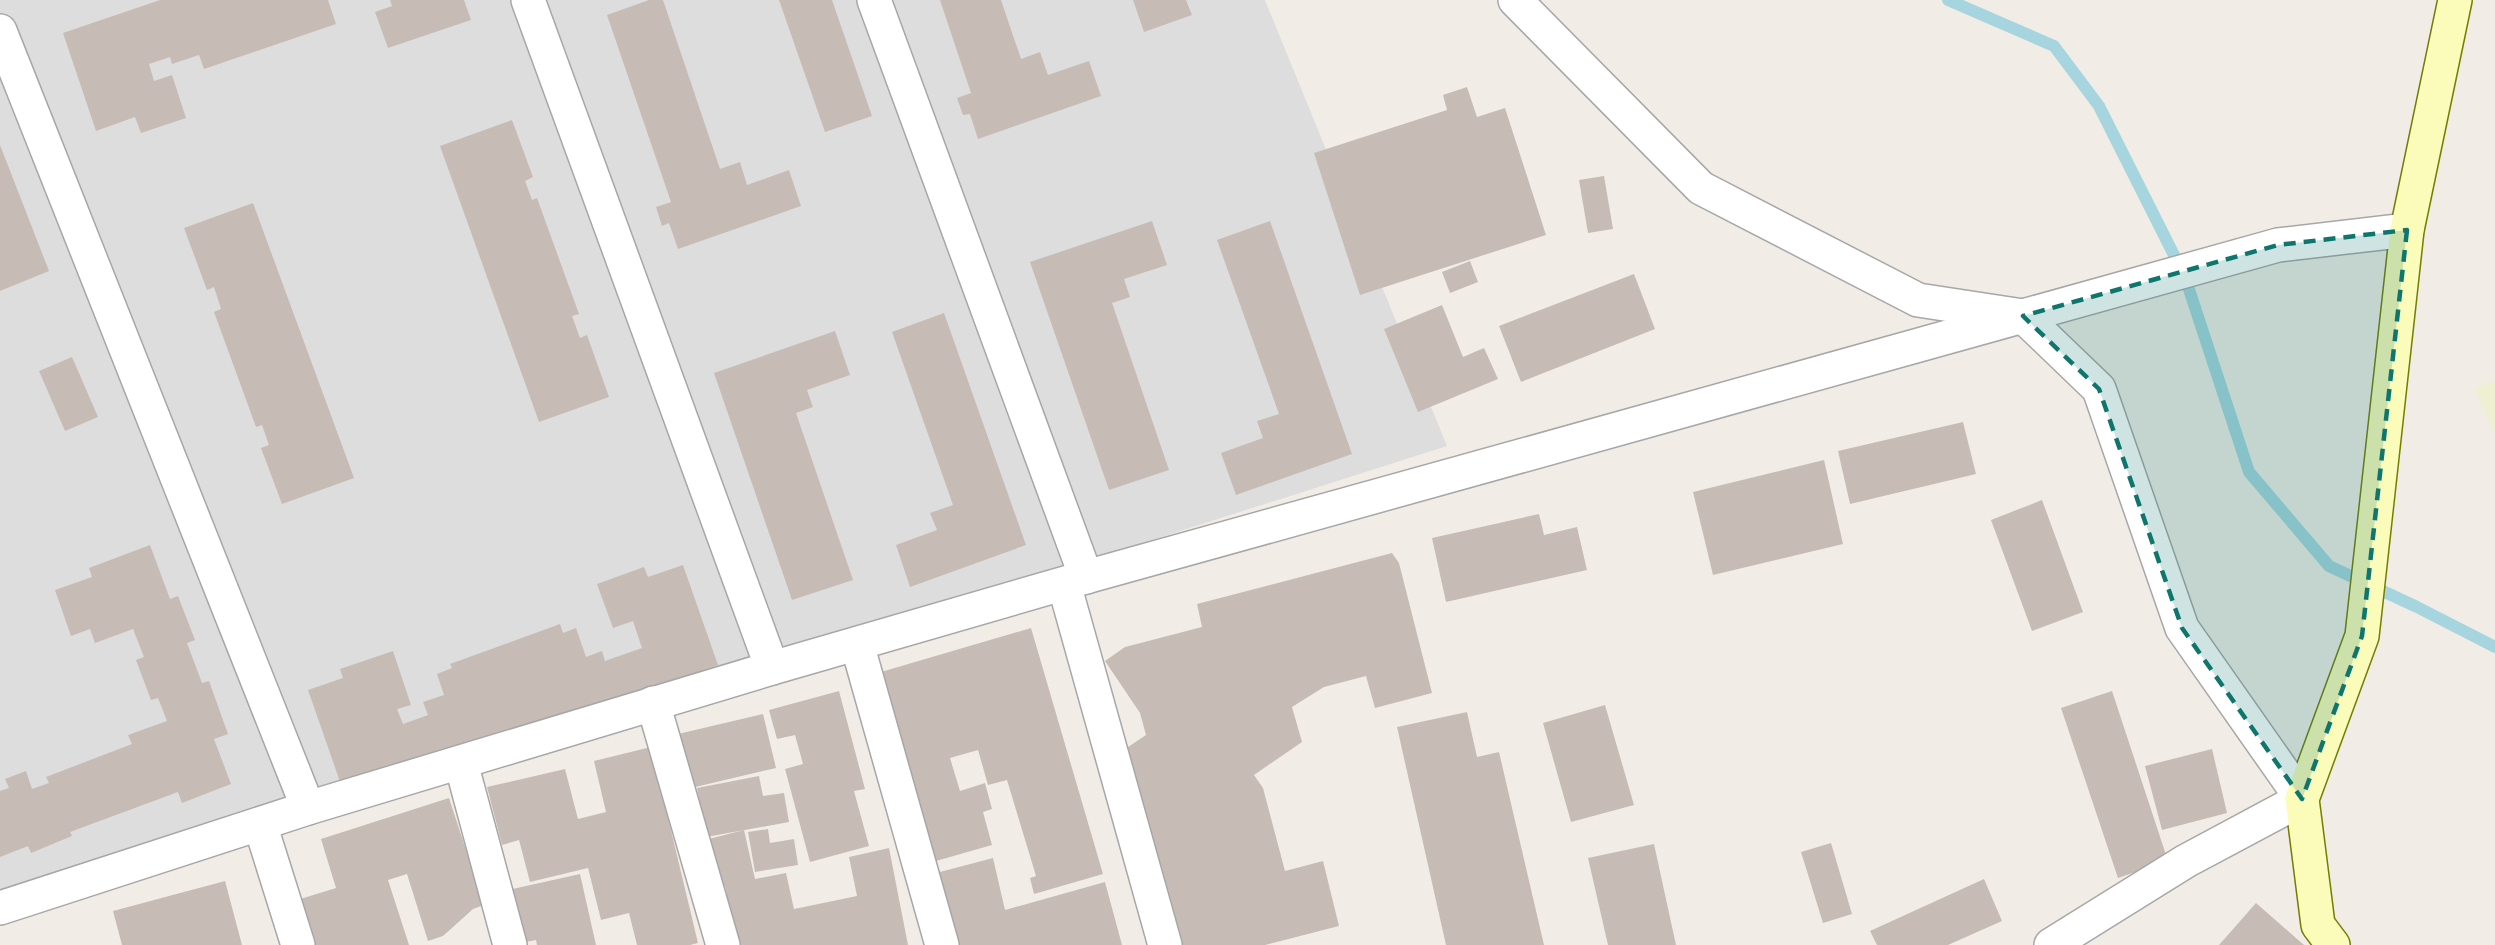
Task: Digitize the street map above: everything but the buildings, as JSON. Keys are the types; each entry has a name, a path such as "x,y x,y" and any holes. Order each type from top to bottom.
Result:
{"street":[{"path":"528,0 772,668"},
{"path":"874,0 1075,581 1165,945"},
{"path":"1515,0 1701,188 1918,300 2023,316 2100,389 2182,628 2302,799"},
{"path":"2333,945 2318,925 2302,799 2362,636 2407,230 2455,0"},
{"path":"0,31 308,808"},
{"path":"0,908 308,808 653,703 1075,581 2278,245 2407,230"},
{"path":"857,644 942,945"},
{"path":"653,703 723,945"},
{"path":"461,763 510,945"},
{"path":"2051,945 2186,861 2302,799"},
{"path":"260,824 298,945"}],"highlighted area":[{"path":"2407,230 2362,636 2302,799 2182,628 2099,389 2023,316 2278,245"}],"shaded area":[{"path":"0,0 1265,0 1447,446 0,907"}],"green space":[{"path":"2495,381 2495,435 2474,388"}],"waterway":[{"path":"1948,0 2054,46 2099,106 2185,277 2249,472 2329,566 2495,647"}]}
